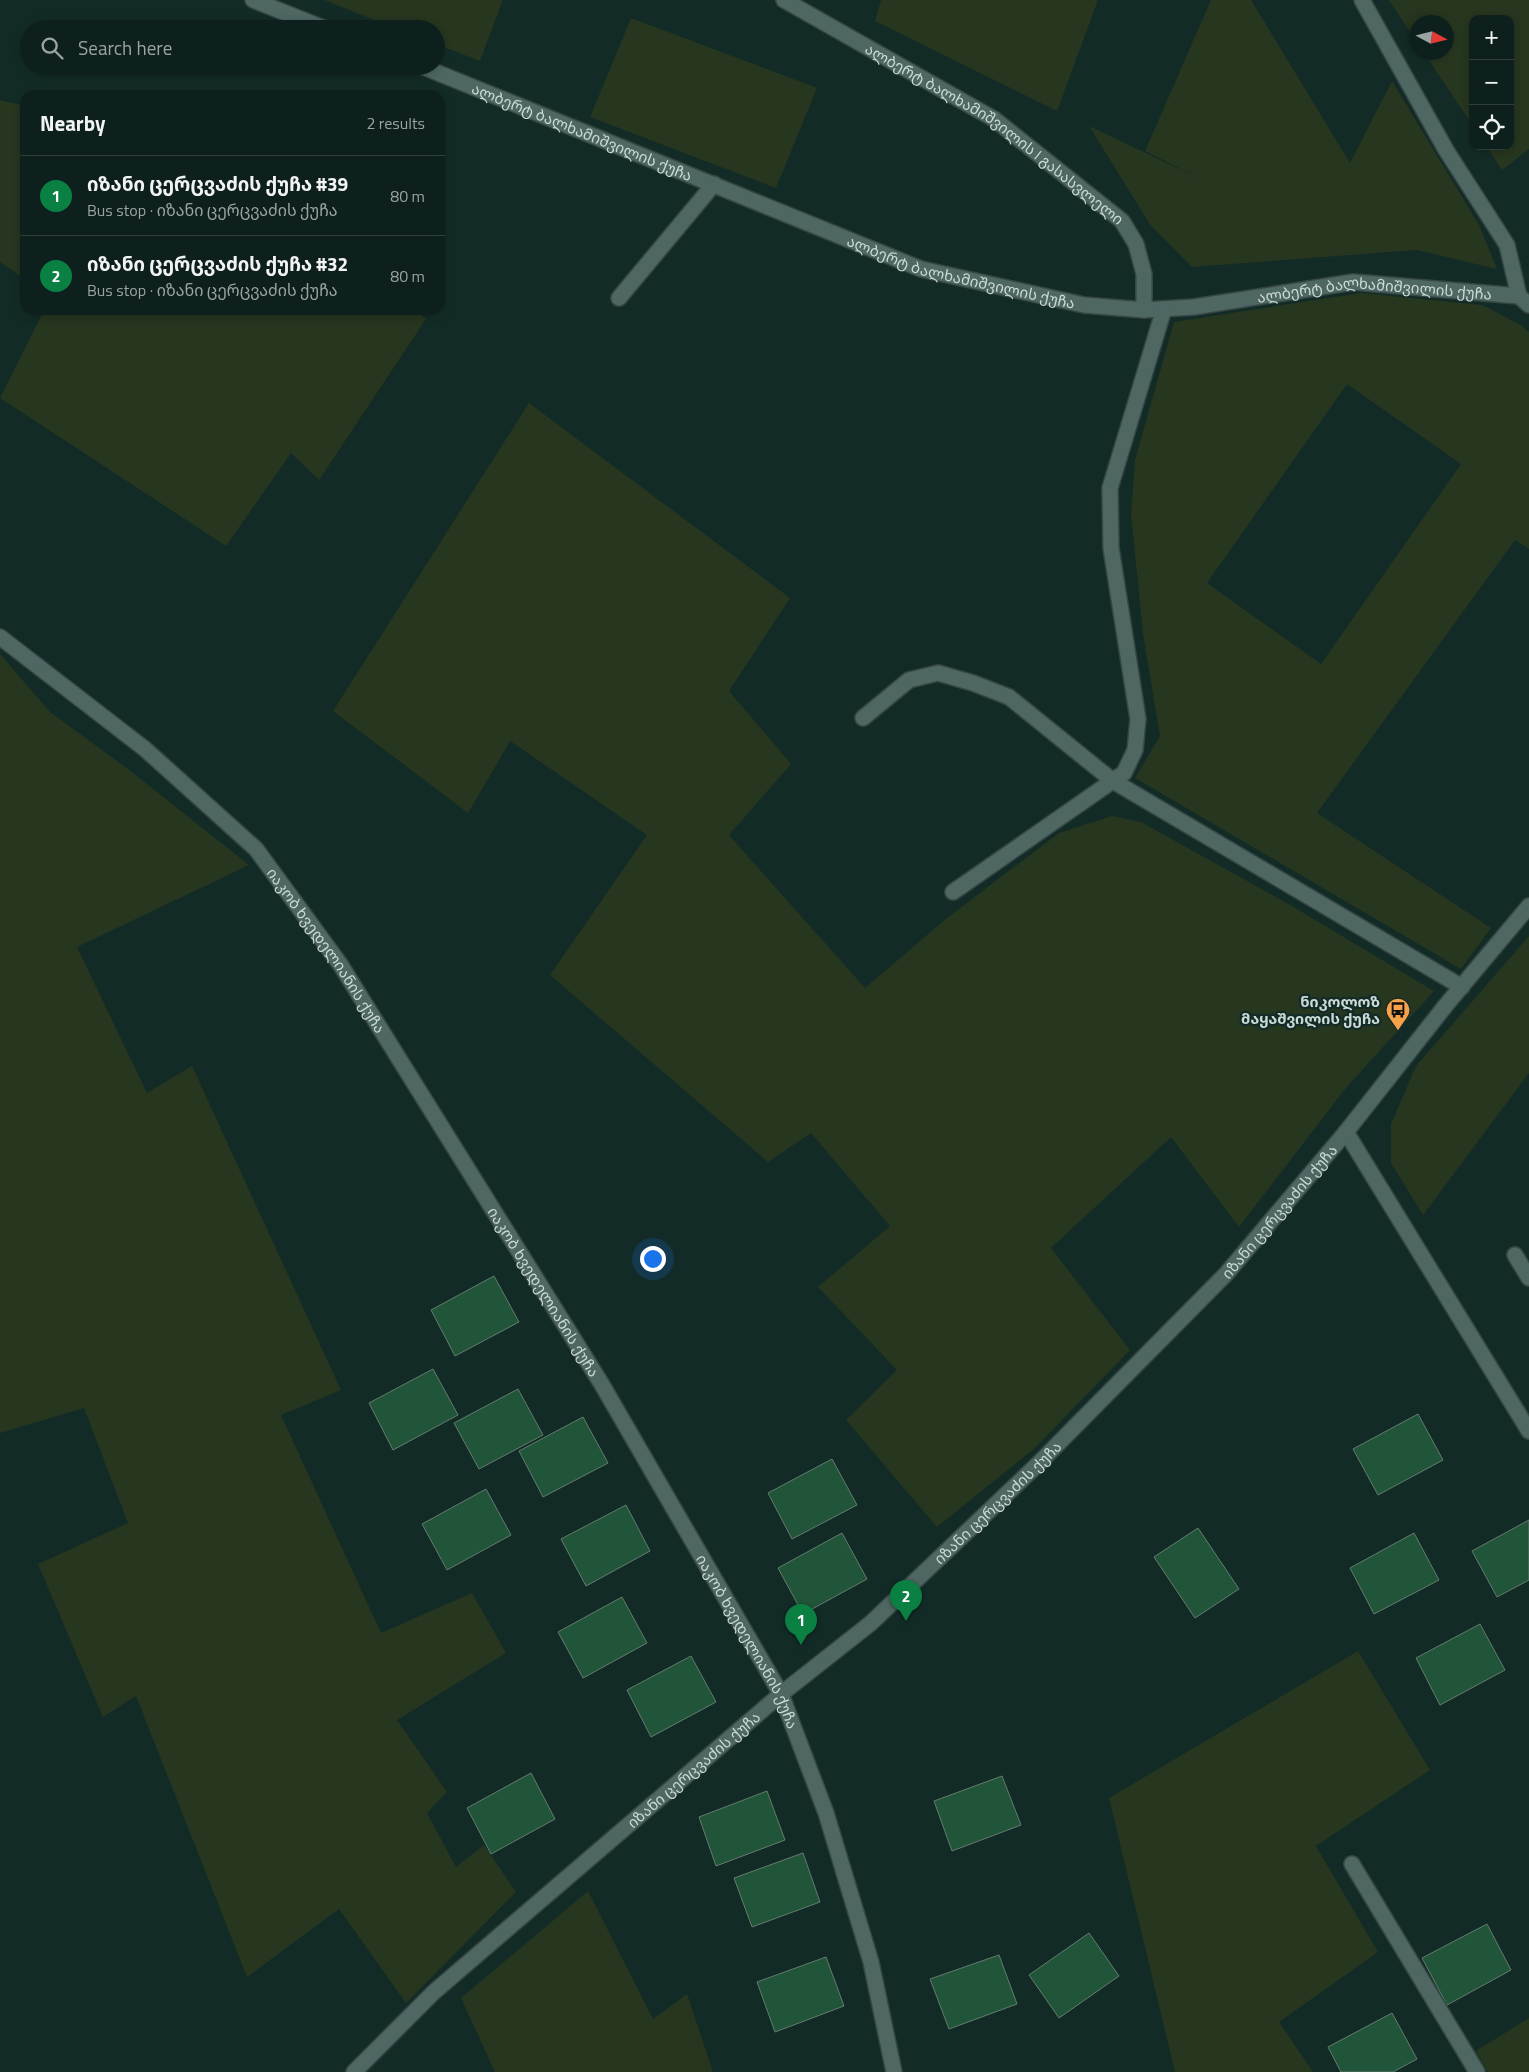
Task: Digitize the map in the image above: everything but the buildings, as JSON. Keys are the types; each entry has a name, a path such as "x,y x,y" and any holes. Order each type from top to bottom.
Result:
{"street":[{"path":"253,0 303,20"},
{"name":"ალბერტ ბალხამიშვილის I გასასვლელი","path":"784,0 994,119 1122,221 1136,244 1144,274 1144,310"},
{"path":"1362,0 1446,150 1507,245 1526,296"},
{"name":"ალბერტ ბალხამიშვილის ქუჩა","path":"443,75 921,268 1084,305 1144,310 1164,309 1353,282 1526,296"},
{"path":"619,298 714,184"},
{"path":"953,892 1124,773 1135,750 1138,719 1111,548 1110,488 1164,309"},
{"name":"იაკობ ხვედელიანის ქუჩა","path":"0,637 145,749 256,849 340,964 377,1023 601,1383 781,1694 826,1813 871,1962 894,2072"},
{"path":"863,718 909,680 938,673 974,683 1010,697 1113,781 1462,987"},
{"name":"იზანი ცერცვაძის ქუჩა","path":"354,2072 434,1992 781,1694 871,1623 1037,1466 1226,1274 1346,1132 1529,906"},
{"path":"1346,1132 1529,1431"},
{"path":"1515,1255 1529,1278"},
{"path":"1352,1864 1477,2072"}],"green space":[{"path":"324,0 503,0 480,61 445,47 445,20 374,20"},
{"path":"881,0 1098,0 1057,111 875,21"},
{"path":"1211,0 1251,0 1350,163 1392,81 1479,225 1497,269 1417,250 1192,267 1151,226 1089,126 1205,181 1145,151"},
{"path":"1389,0 1529,0 1529,149 1502,170 1489,150 1514,150 1514,15 1469,15 1469,120 1429,60 1454,60 1454,15 1409,15 1409,30"},
{"path":"631,18 817,88 776,188 590,117"},
{"path":"0,100 20,105 20,276 0,262"},
{"path":"1361,293 1482,305 1521,325 1529,332 1529,549 1515,540 1317,813 1491,928 1461,969 1135,778 1160,736 1143,634 1131,514 1135,460 1174,322","holes":["1347,384 1461,464 1321,664 1207,583"]},
{"path":"42,315 421,315 426,319 319,480 291,453 226,546 0,398"},
{"path":"529,403 790,598 729,691 791,764 729,835 865,988 947,918 1059,833 1112,816 1141,822 1292,906 1434,991 1345,1089 1239,1227 1171,1137 1051,1248 1130,1350 1035,1448 937,1527 846,1420 897,1370 818,1287 890,1226 811,1133 768,1162 550,975 647,835 510,741 468,813 333,711"},
{"path":"0,654 50,712 128,769 249,865 77,947 147,1093 192,1066 341,1390 281,1415 381,1633 472,1593 506,1653 397,1720 447,1792 427,1813 456,1867 484,1845 516,1892 406,2003 339,1909 247,1977 136,1696 103,1717 38,1564 128,1523 84,1408 0,1433"},
{"path":"1529,936 1529,1073 1423,1215 1391,1163 1391,1124 1416,1066"},
{"path":"1358,1651 1430,1770 1316,1846 1378,1952 1279,2022 1313,2072 1175,2072 1109,1798"},
{"path":"588,1891 653,2019 687,1994 713,2072 495,2072 461,1998"},
{"path":"1529,2018 1529,2072 1488,2072 1476,2051"}],"place":[{"name":"ნიკოლოზ მაყაშვილის ქუჩა","path":"1398,1031"},
{"name":"იზანი ცერცვაძის ქუჩა #32","path":"906,1621"},
{"name":"იზანი ცერცვაძის ქუჩა #39","path":"801,1645"}]}
